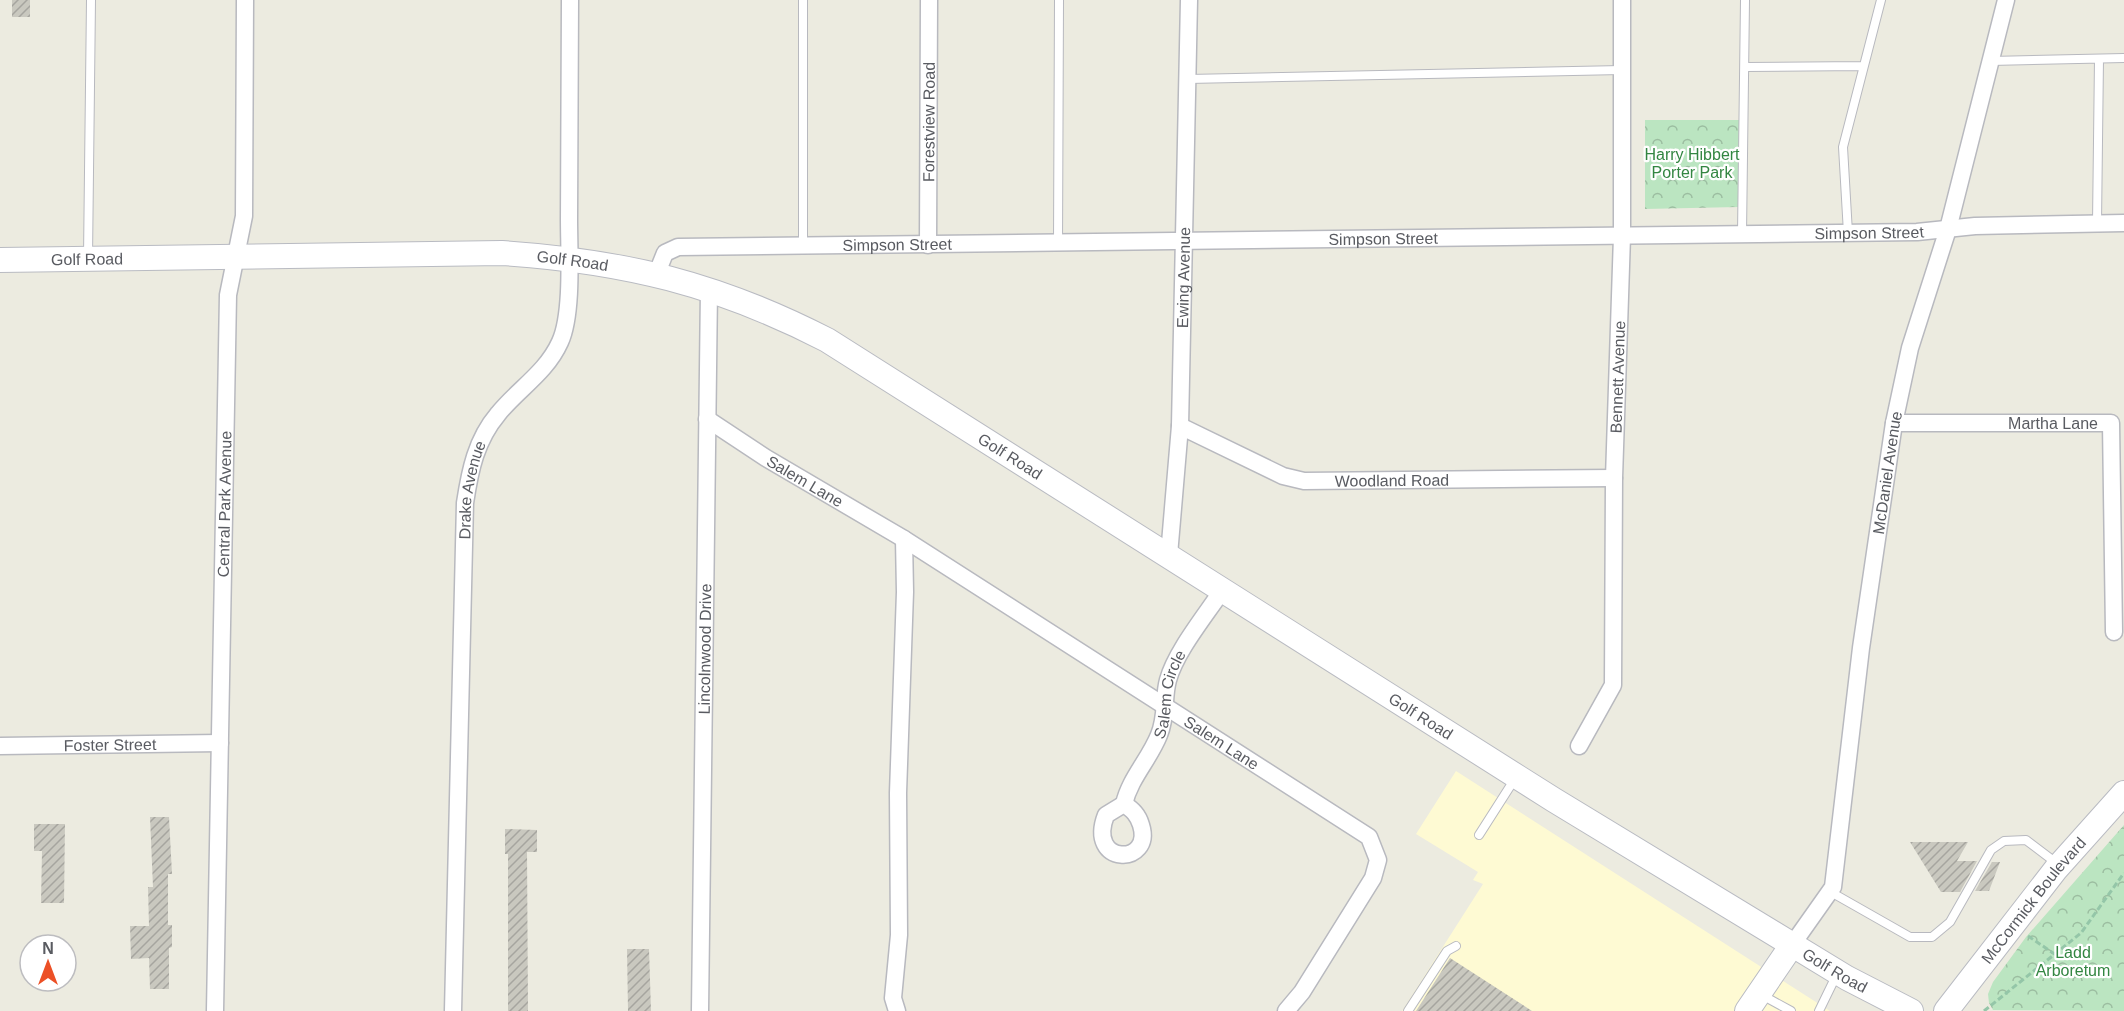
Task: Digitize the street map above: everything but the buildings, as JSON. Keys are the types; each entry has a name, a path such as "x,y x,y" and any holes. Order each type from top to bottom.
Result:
{"main road":[{"name":"Golf Road","path":"0,260 502,253 569,257 657,273 793,322 827,340 1516,776 1838,972 1875,1001 1911,1011"},
{"name":"McCormick Boulevard","path":"1946,1011 2060,865 2124,793"},
{"path":"1753,1002 1792,945"}],"street":[{"name":"Central Park Avenue","path":"215,1011 228,294 244,216 245,0"},
{"name":"Drake Avenue","path":"453,1011 465,503 474,454 486,431 498,413 541,371 561,341 566,319 569,257 570,0"},
{"name":"Forestview Road","path":"928,245 929,0"},
{"name":"Ewing Avenue","path":"1169,555 1180,426 1186,243 1189,0"},
{"name":"Bennett Avenue","path":"1579,746 1613,685 1614,478 1622,236 1622,0"},
{"name":"McDaniel Avenue","path":"1792,945 1833,887 1861,648 1894,423 1910,348 1948,229 2006,0"},
{"name":"Simpson Street","path":"657,273 665,253 678,247 1186,243 1917,232 2124,223"},
{"name":"Lincolnwood Drive","path":"700,1011 709,290"},
{"name":"Salem Lane","path":"707,419 765,458 904,539 1166,706 1359,830 1374,845 1378,860 1373,878 1302,992 1286,1011"},
{"name":"Martha Lane","path":"1894,423 2111,423 2114,632"},
{"name":"Woodland Road","path":"1180,426 1283,476 1304,481 1614,478"},
{"path":"897,1011 894,998 899,935 898,793 905,592 904,539"},
{"name":"Salem Circle","path":"1124,804 1129,785 1154,746 1164,722 1165,691 1172,668 1223,589"},
{"name":"Foster Street","path":"0,746 220,743"}],"lane":[{"path":"88,258 91,0"},
{"path":"803,0 803,246"},
{"path":"1058,244 1059,0"},
{"path":"1742,234 1745,0"},
{"path":"1848,233 1843,147 1881,0"},
{"path":"1990,61 2124,58"},
{"path":"2097,223 2099,59"},
{"path":"1744,67 1863,66"},
{"path":"1188,79 1622,70"},
{"path":"1479,835 1516,776"},
{"path":"1829,891 1910,937 1932,937 1950,922 1991,850 2004,841 2026,840 2060,865"},
{"path":"1408,1011 1447,951 1456,946"},
{"path":"1819,1011 1838,972"},
{"path":"1753,1002 1790,1011"}],"path":[{"path":"1984,1011 2056,956 2080,933 2124,873"},
{"path":"2012,925 2056,956"}],"shaded area":[{"path":"1456,771 1830,1011 1402,1011 1483,884 1473,880 1478,872 1416,834"}],"green space":[{"name":"Harry Hibbert Porter Park","path":"1645,120 1739,120 1738,207 1645,209"},
{"name":"Ladd Arboretum","path":"2124,825 2124,1011 1993,1010 1988,994 1993,982 2026,937"}]}
